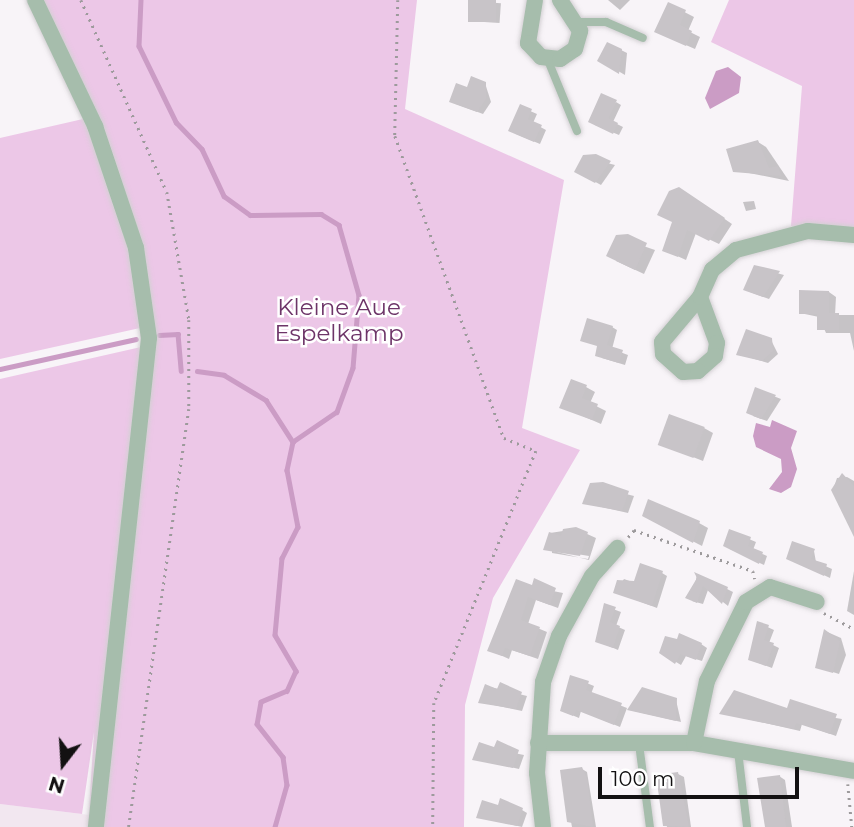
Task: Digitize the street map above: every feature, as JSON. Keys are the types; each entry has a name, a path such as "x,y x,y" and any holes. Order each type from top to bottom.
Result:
{"street":[{"path":"35,0 95,126 136,248 149,338 96,827"},
{"path":"535,0 528,43 547,58 560,59 575,49 576,22 560,0"},
{"path":"700,297 717,343 715,356 698,371 683,372 663,354 662,342 700,297 712,270 736,250 808,231 854,235"},
{"path":"543,827 538,743 544,682 559,636 592,576 617,548"},
{"path":"694,743 699,707 727,631 759,592 781,588 817,602"},
{"path":"538,743 694,743 853,768"}],"lane":[{"path":"576,22 606,22 643,38"},
{"path":"547,58 577,131"},
{"path":"639,744 650,827"},
{"path":"738,748 747,827"}],"path":[{"path":"398,0 395,136 504,438 536,451 433,703 433,827"},
{"path":"617,548 634,530 753,571 759,592"},
{"path":"817,602 828,620 854,629"},
{"path":"852,827 846,795 853,768"}],"shaded area":[{"path":"728,67 741,77 739,93 710,109 705,98 716,71"},
{"path":"772,420 797,431 791,448 797,469 791,487 781,493 769,489 782,472 781,459 756,447 753,436 756,423 770,427"},
{"path":"0,804 90,815 88,827 0,827"}],"green space":[{"name":"Kleine Aue Espelkamp","path":"27,0 417,0 405,109 564,180 522,428 580,450 493,598 465,705 464,827 88,827 94,732 82,814 0,804 0,379 141,347 140,328 0,359 0,138 83,119"},
{"path":"729,0 854,0 854,231 791,226 802,86 711,42"}],"building":[{"path":"468,0 496,0 496,22 468,22"},
{"path":"668,2 686,10 680,25 692,31 686,46 654,32"},
{"path":"607,42 622,49 619,74 597,61"},
{"path":"471,76 486,82 486,99 477,112 449,102 456,83 467,87"},
{"path":"601,93 617,100 608,118 618,123 613,134 588,122"},
{"path":"520,104 532,109 528,119 542,125 534,142 508,131"},
{"path":"758,140 769,168 778,166 781,176 733,172 726,149"},
{"path":"596,154 611,161 595,183 574,172 583,155"},
{"path":"679,187 725,218 709,241 687,230 678,257 662,251 672,222 657,215 669,191"},
{"path":"628,234 647,243 635,270 606,256 616,235"},
{"path":"754,265 780,271 763,297 743,290"},
{"path":"799,290 829,291 829,313 839,313 839,330 817,330 817,314 799,314"},
{"path":"587,318 613,326 607,345 623,350 619,363 595,356 597,346 580,341"},
{"path":"746,329 772,338 773,351 762,361 736,355"},
{"path":"571,379 587,385 582,398 598,404 592,420 559,408"},
{"path":"755,387 776,395 761,419 746,413"},
{"path":"669,414 705,427 693,458 658,445"},
{"path":"842,473 854,486 854,537 831,490"},
{"path":"603,482 629,491 622,511 582,504 590,483"},
{"path":"648,499 700,521 693,543 642,516"},
{"path":"576,527 588,532 580,556 543,550 549,532 561,536 563,529"},
{"path":"729,529 751,537 748,546 763,552 759,564 723,546"},
{"path":"792,541 815,549 811,559 827,564 824,576 786,559"},
{"path":"640,563 663,571 652,606 613,593 617,580 634,581"},
{"path":"694,572 728,587 722,604 703,586 697,603 685,598 697,578"},
{"path":"534,578 556,588 550,605 528,597 521,620 540,627 530,656 505,648 502,656 487,651 516,579 532,585"},
{"path":"604,603 616,607 610,622 620,626 613,648 595,642"},
{"path":"757,621 769,625 764,640 774,643 766,666 748,660"},
{"path":"824,629 840,641 833,673 815,668"},
{"path":"679,633 702,643 696,660 680,654 675,664 659,653 665,636 677,639"},
{"path":"570,675 589,681 586,690 622,703 614,725 576,710 573,716 560,711"},
{"path":"500,682 522,692 516,709 478,703 485,684 497,689"},
{"path":"642,687 677,698 676,721 627,710"},
{"path":"734,690 787,708 790,699 837,714 830,734 796,723 794,729 719,714"},
{"path":"497,740 519,750 513,768 472,760 479,742 494,747"},
{"path":"582,767 587,779 593,827 567,822 560,770"},
{"path":"678,772 689,827 663,826 656,775"},
{"path":"780,775 786,827 765,827 757,778"},
{"path":"500,798 523,808 517,826 476,818 482,800 498,805"}],"waterway":[{"path":"141,0 139,46 176,122 202,149 224,196 250,215 321,214 339,225 359,295 353,368 337,412 293,442 287,470 298,527 282,558 275,635 296,671 287,691 261,702 257,724 283,757 287,785 275,827"},
{"path":"159,335 178,334 181,371"},
{"path":"0,369 136,339"},
{"path":"197,371 224,375 266,400 293,442"}]}
